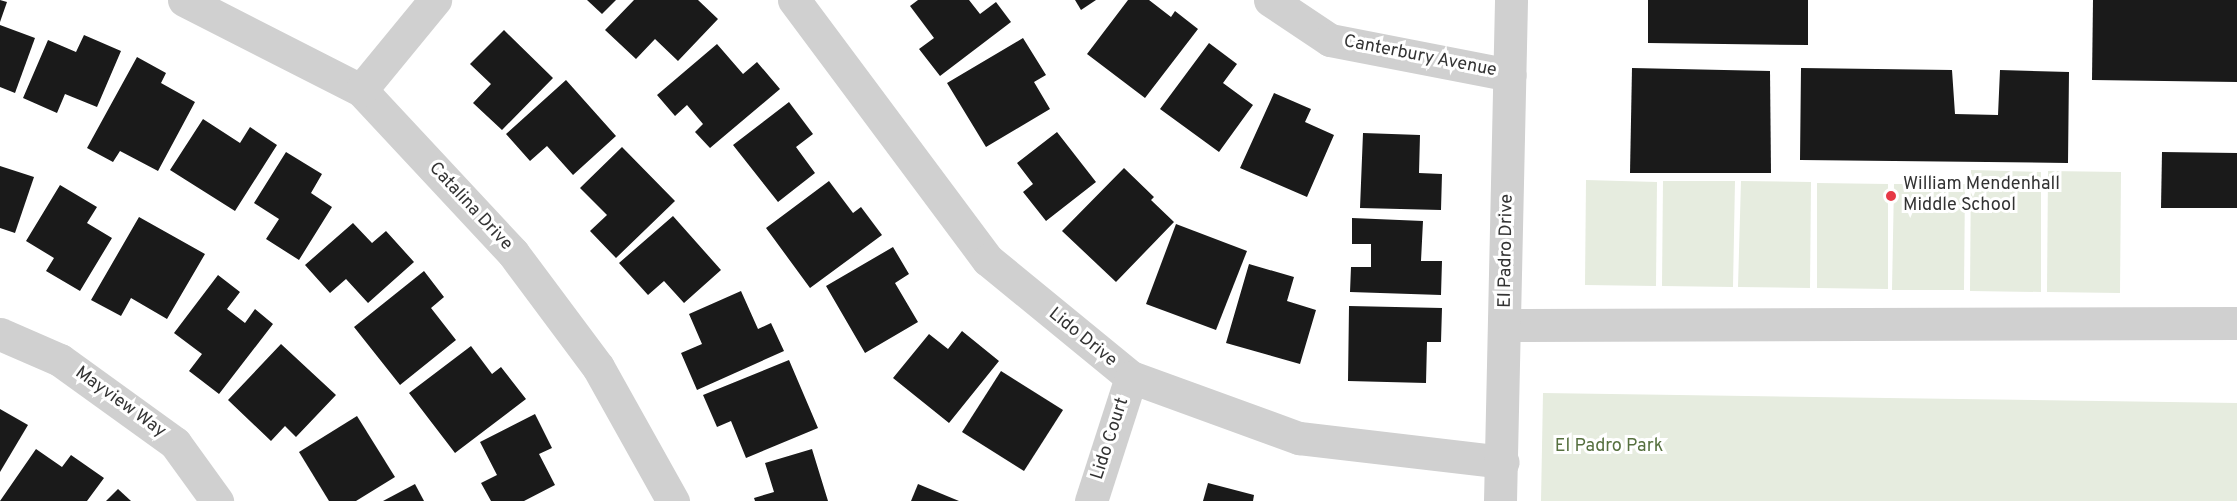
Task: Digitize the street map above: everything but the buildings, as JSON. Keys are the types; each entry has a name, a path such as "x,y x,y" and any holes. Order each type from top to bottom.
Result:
{"street":[{"name":"Catalina Drive","path":"184,0 361,90 520,262 598,367 673,501"},
{"path":"361,90 435,0"},
{"name":"Lido Drive","path":"794,0 988,260 1131,377 1299,438 1503,462"},
{"name":"Canterbury Avenue","path":"1270,0 1330,40 1510,75"},
{"name":"El Padro Drive","path":"1500,501 1503,462 1511,0"},
{"path":"1505,325 2237,323"},
{"name":"Mayview Way","path":"0,334 60,360 175,443 217,501"},
{"name":"Lido Court","path":"1092,501 1131,377"}],"green space":[{"path":"1971,170 2041,172 2041,292 1970,291"},
{"path":"2048,171 2121,172 2120,293 2047,292"},
{"path":"1586,180 1657,182 1656,286 1585,285"},
{"path":"1663,181 1735,181 1733,287 1662,286"},
{"path":"1741,181 1811,182 1810,288 1738,287"},
{"path":"1817,183 1888,184 1888,289 1817,288"},
{"path":"1894,184 1965,184 1964,290 1892,290"},
{"name":"El Padro Park","path":"1543,393 2237,403 2237,501 1541,501"}],"place":[{"name":"William Mendenhall Middle School","path":"1891,196"}]}
